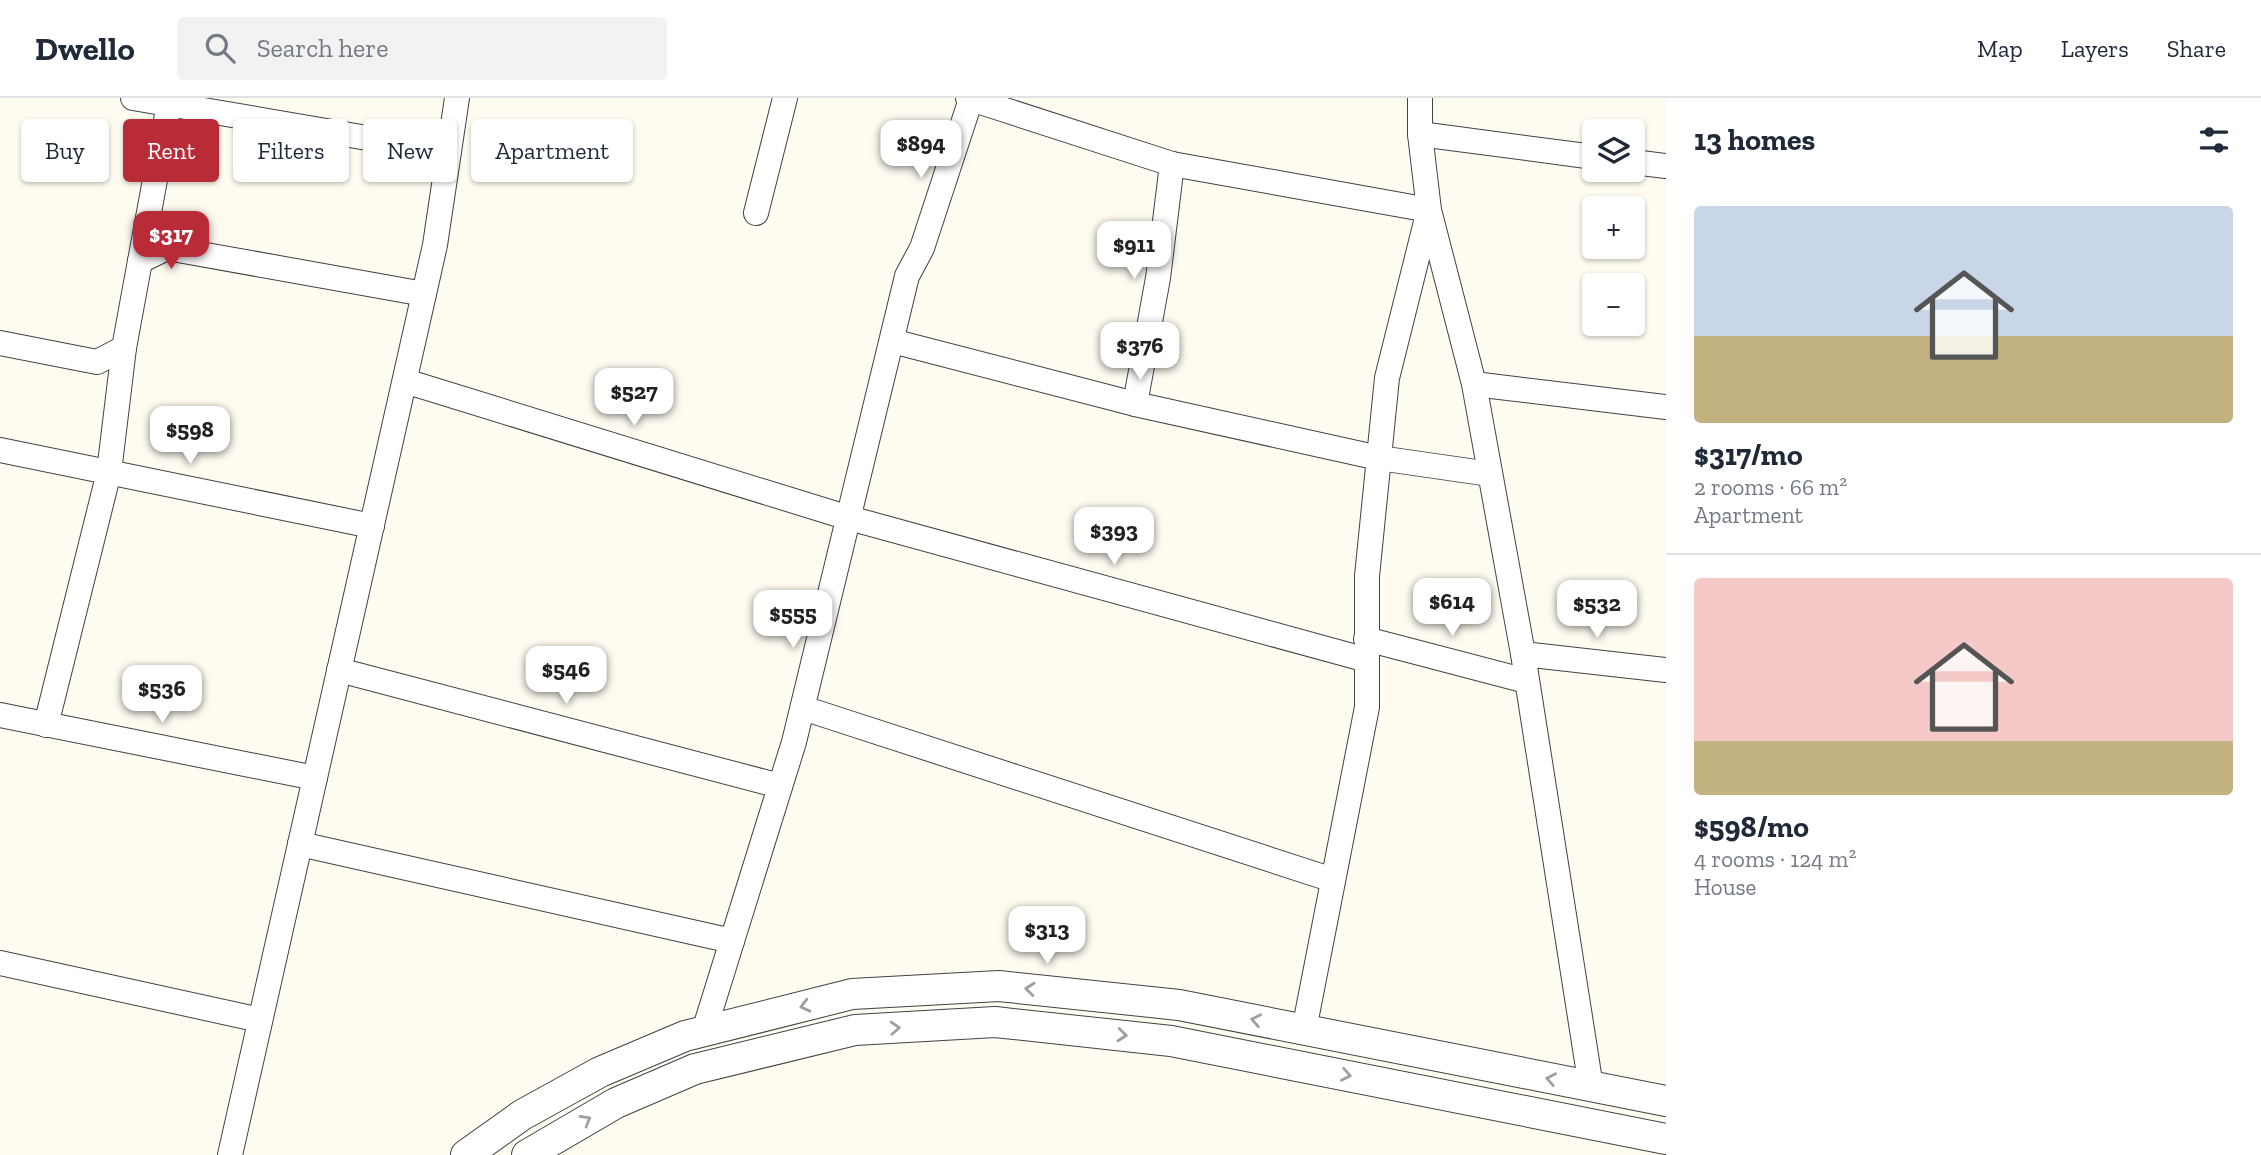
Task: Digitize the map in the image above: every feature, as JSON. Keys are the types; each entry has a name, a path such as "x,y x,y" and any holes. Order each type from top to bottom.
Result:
{"street":[{"path":"134,98 363,137"},
{"path":"454,119 457,98"},
{"path":"756,213 785,98"},
{"path":"1420,98 1420,134 1429,210 1475,384 1527,681 1591,1087"},
{"path":"704,1031 803,708 907,276 922,248 969,99 1172,164 1429,210"},
{"path":"46,724 109,472 124,348 169,104"},
{"path":"1420,134 1582,155"},
{"path":"1645,163 1666,166"},
{"path":"1135,404 1158,278 1172,164"},
{"path":"230,1155 435,245 444,182"},
{"path":"1304,1030 1367,707 1367,576 1388,378 1429,210"},
{"path":"140,261 167,247 424,294"},
{"path":"891,341 1135,404 1379,458 1490,474"},
{"path":"0,343 97,362 124,348"},
{"path":"405,381 849,518 1367,650 1527,681"},
{"path":"1475,384 1666,407"},
{"path":"0,450 372,526"},
{"path":"1522,654 1666,670"},
{"path":"340,670 780,786"},
{"path":"803,708 1333,880"},
{"path":"0,715 315,778"},
{"path":"300,844 732,941"},
{"path":"0,963 260,1020"},
{"path":"466,1155 522,1115 600,1072 685,1036 852,994 999,986 1179,1005 1666,1101"},
{"path":"527,1155 616,1103 695,1069 855,1030 995,1022 1171,1041 1666,1139"}]}
